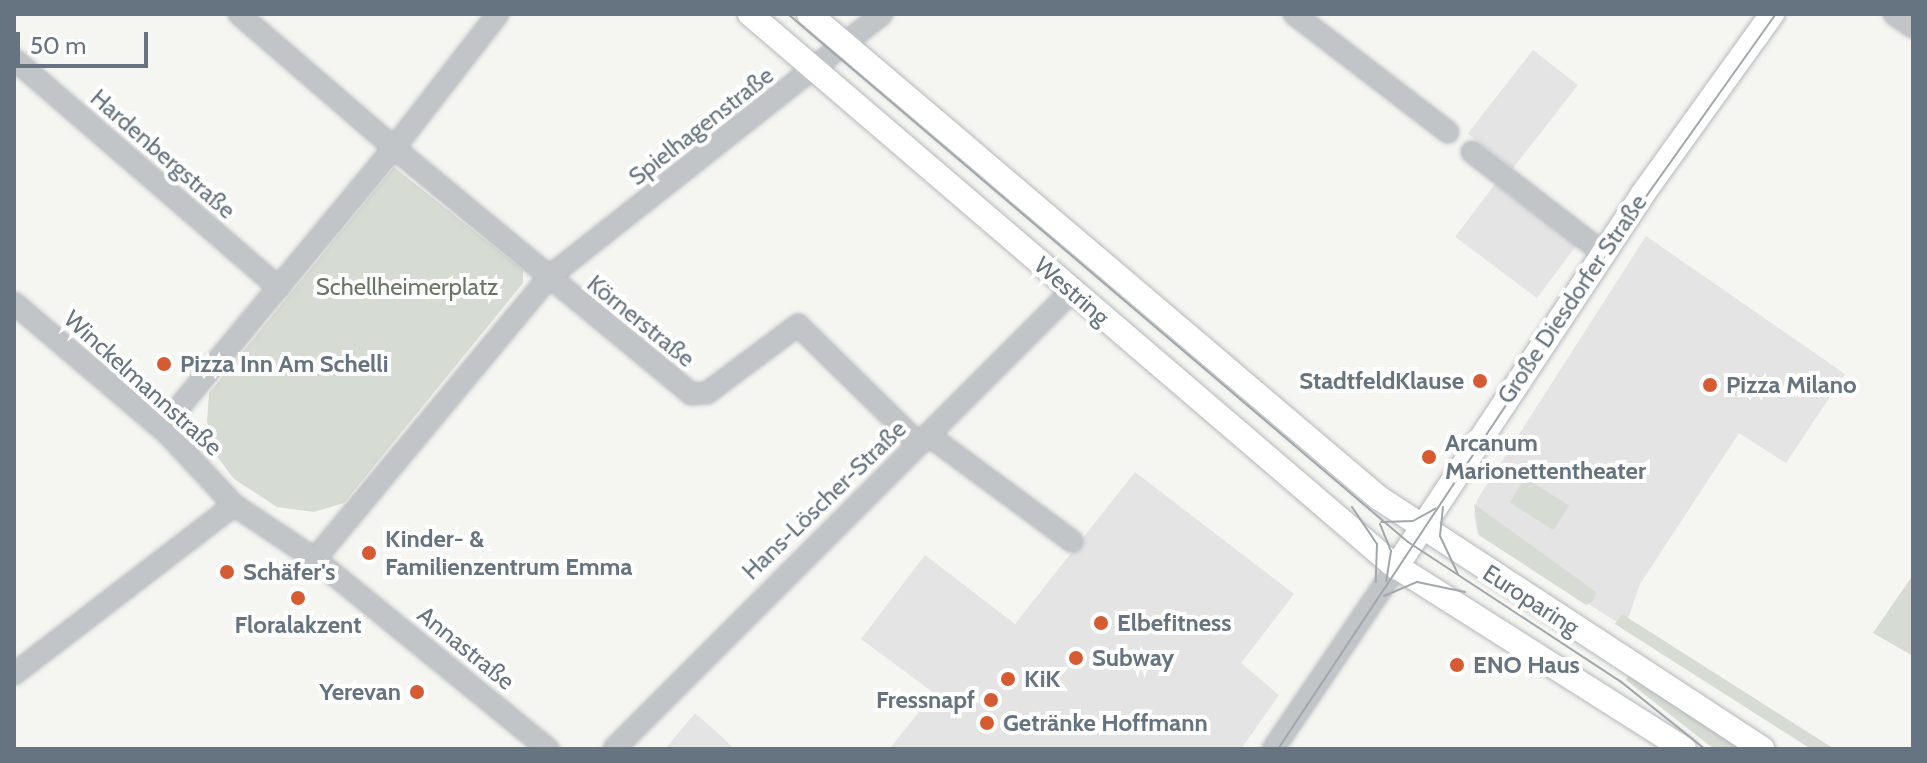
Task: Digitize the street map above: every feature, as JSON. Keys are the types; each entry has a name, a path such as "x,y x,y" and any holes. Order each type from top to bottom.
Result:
{"main road":[{"name":"Westring","path":"750,14 1396,567"},
{"name":"Westring","path":"809,14 850,43 1257,396 1422,528"},
{"name":"Große Diesdorfer Straße","path":"1396,567 1603,253 1772,14"},
{"name":"Europaring","path":"1422,528 1762,749"},
{"name":"Europaring","path":"1396,567 1684,749"}],"street":[{"path":"239,14 549,277 315,559"},
{"path":"162,428 394,148 498,14"},
{"name":"Spielhagenstraße","path":"549,277 850,43 882,14"},
{"path":"1294,14 1448,132"},
{"path":"1894,14 1913,27"},
{"name":"Hardenbergstraße","path":"14,59 279,288"},
{"path":"1472,152 1603,253"},
{"name":"Körnerstraße","path":"549,277 694,395 800,326 924,439"},
{"name":"Hans-Löscher-Straße","path":"614,749 1072,291"},
{"name":"Winckelmannstraße","path":"14,303 162,428 234,505"},
{"path":"924,439 1072,541"},
{"path":"14,674 234,505"},
{"name":"Annastraße","path":"234,505 315,559 548,749"},
{"name":"Große Diesdorfer Straße","path":"1273,749 1396,567"}],"shaded area":[{"path":"1533,50 1578,85 1513,169 1468,134"},
{"path":"1495,184 1576,245 1537,298 1455,237"},
{"path":"1646,236 1845,374 1786,463 1739,433 1640,584 1625,627 1478,535 1474,515 1477,500"},
{"path":"1135,472 1294,594 1241,663 1279,695 1241,749 891,747 934,693 861,639 925,555 1015,624"},
{"path":"695,713 720,735 734,749 665,749"}],"green space":[{"name":"Schellheimerplatz","path":"394,167 523,270 523,283 344,503 314,512 277,507 234,479 216,455 207,422 209,393"},
{"path":"1525,478 1569,506 1554,530 1510,503"},
{"path":"1474,504 1596,592 1593,601 1586,605 1479,535"},
{"path":"1913,575 1913,656 1873,633"},
{"path":"1622,614 1834,749 1811,749 1615,624"},
{"path":"1629,675 1742,749 1714,749 1626,680"}],"tram line":[{"path":"788,14 1408,542 1620,681 1705,749"},
{"path":"1278,749 1618,236 1776,14"},
{"path":"1352,507 1377,544 1376,582"},
{"path":"1443,507 1440,536 1458,574"},
{"path":"1381,522 1413,521 1436,508"},
{"path":"1380,524 1391,551 1386,581"},
{"path":"1384,596 1417,582 1465,592"}],"place":[{"name":"Pizza Inn Am Schelli","path":"164,364"},
{"name":"StadtfeldKlause","path":"1480,381"},
{"name":"Pizza Milano","path":"1710,385"},
{"name":"Arcanum Marionettentheater","path":"1429,457"},
{"name":"Kinder- & Familienzentrum Emma","path":"369,553"},
{"name":"Schäfer's","path":"227,572"},
{"name":"Floralakzent","path":"298,598"},
{"name":"Elbefitness","path":"1101,623"},
{"name":"Subway","path":"1076,658"},
{"name":"ENO Haus","path":"1457,665"},
{"name":"KiK","path":"1008,679"},
{"name":"Yerevan","path":"417,692"},
{"name":"Fressnapf","path":"991,700"},
{"name":"Getränke Hoffmann","path":"987,723"}]}
